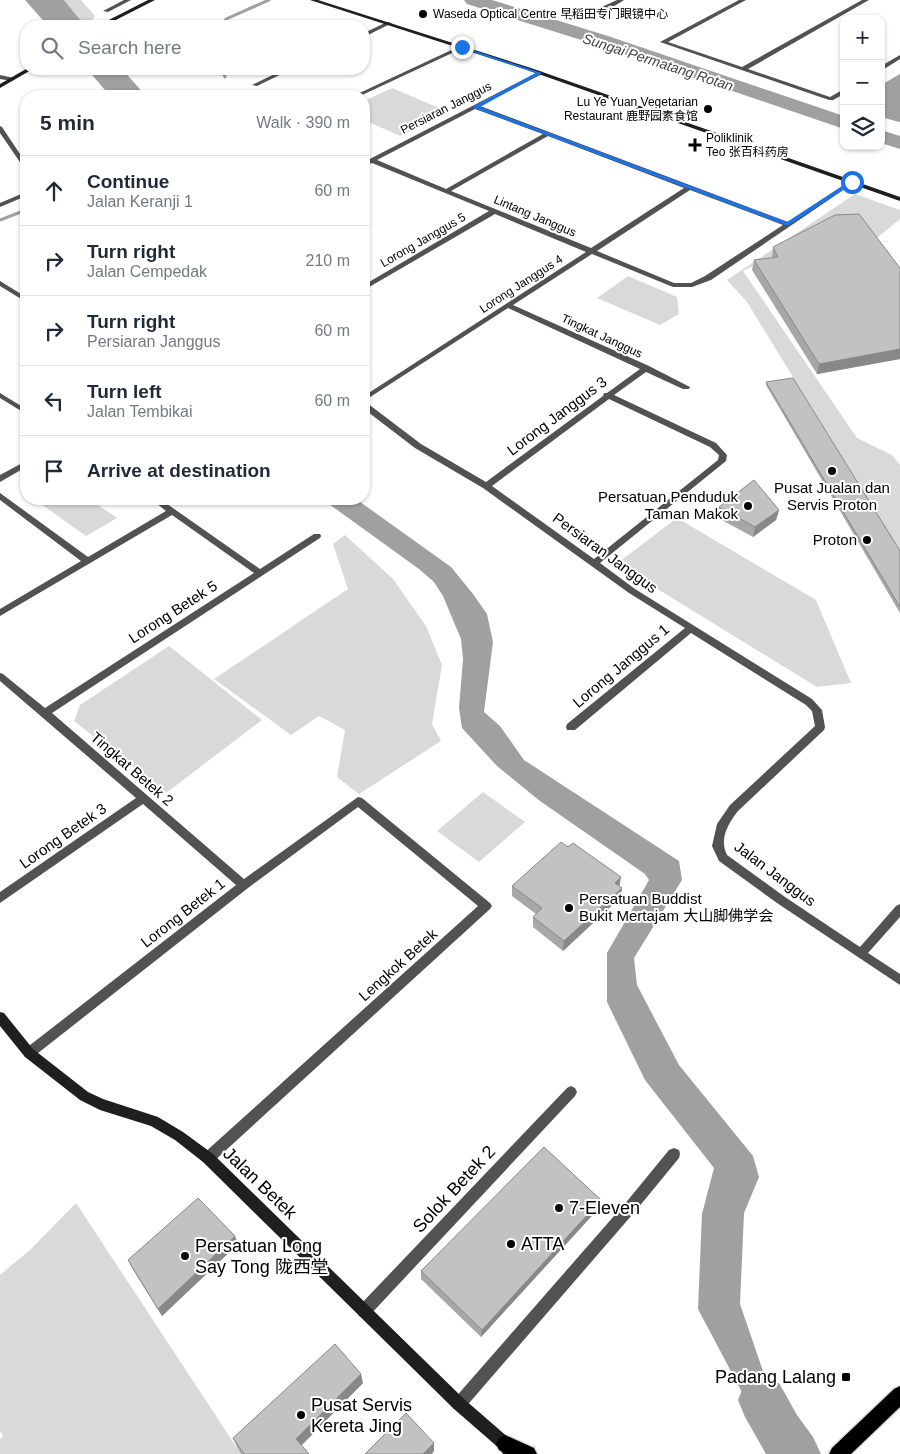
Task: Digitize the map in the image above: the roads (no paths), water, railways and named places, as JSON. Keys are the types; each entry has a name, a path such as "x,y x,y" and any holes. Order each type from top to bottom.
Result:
{"main road":[{"path":"838,1454 900,1395"},
{"path":"508,1449 528,1454"}],"street":[{"path":"106,11 128,0"},
{"path":"112,20 152,0"},
{"path":"313,0 540,73 900,199"},
{"path":"568,18 585,17 621,0"},
{"path":"743,0 663,42 831,99 840,93"},
{"path":"743,69 866,0"},
{"path":"370,32 389,23"},
{"path":"369,90 462,47"},
{"path":"885,66 900,57"},
{"name":"Persiaran Janggus","path":"370,160 540,73"},
{"path":"0,86 20,75"},
{"path":"255,84 275,75"},
{"path":"0,77 12,79"},
{"path":"476,107 787,224 852,182"},
{"path":"0,128 20,158"},
{"path":"446,191 548,134"},
{"name":"Lintang Janggus","path":"370,163 446,191 673,285 692,286 708,278 787,224"},
{"name":"Lorong Janggus 4","path":"370,395 690,188"},
{"path":"0,205 20,197"},
{"name":"Lorong Janggus 5","path":"370,284 494,211"},
{"path":"0,283 20,296"},
{"name":"Tingkat Janggus","path":"509,306 686,387"},
{"name":"Lorong Janggus 3","path":"486,486 646,368"},
{"path":"0,395 20,408"},
{"path":"594,563 722,460 723,455 713,446 607,395"},
{"name":"Persiaran Janggus","path":"370,410 418,446 486,486 632,591 809,702 817,710 820,727"},
{"path":"0,479 20,467"},
{"path":"1,498 87,561"},
{"path":"164,505 260,573"},
{"path":"0,613 172,511"},
{"name":"Lorong Betek 5","path":"45,713 317,536"},
{"name":"Lorong Janggus 1","path":"570,727 691,628"},
{"name":"Tingkat Betek 2","path":"0,676 244,885"},
{"name":"Jalan Janggus","path":"820,727 734,808 722,824 718,846 723,858 781,900 900,980"},
{"name":"Lorong Betek 3","path":"0,898 143,798"},
{"name":"Lorong Betek 1","path":"29,1052 244,885 358,801"},
{"name":"Lengkok Betek","path":"208,1158 486,906 358,801"},
{"path":"861,953 900,909"},
{"name":"Jalan Betek","path":"0,1017 29,1052 84,1096 100,1104 154,1121 179,1136 208,1158 459,1404 508,1449"},
{"name":"Solok Betek 2","path":"364,1311 571,1092"},
{"path":"459,1404 633,1204 674,1154"}],"waterway":[{"path":"225,20 269,0"},
{"name":"Sungai Permatang Rotan","path":"473,0 604,41 840,122"},
{"name":"Sungai Permatang Rotan","path":"885,137 900,143"},
{"path":"0,220 20,212"},
{"path":"762,1400 780,1432 796,1454"}],"place":[{"name":"Waseda Optical Centre 早稻田专门眼镜中心","path":"423,14"},
{"name":"Lu Ye Yuan Vegetarian Restaurant 鹿野园素食馆","path":"708,109"},
{"name":"Poliklinik Teo 张百科药房","path":"695,145"},
{"name":"Pusat Jualan dan Servis Proton","path":"832,471"},
{"name":"Persatuan Penduduk Taman Makok","path":"748,506"},
{"name":"Proton","path":"867,540"},
{"name":"Persatuan Buddist Bukit Mertajam 大山脚佛学会","path":"569,908"},
{"name":"7-Eleven","path":"559,1208"},
{"name":"ATTA","path":"511,1244"},
{"name":"Persatuan Long Say Tong 陇西堂","path":"185,1256"},
{"name":"Padang Lalang","path":"846,1377"},
{"name":"Pusat Servis Kereta Jing","path":"301,1415"}]}
